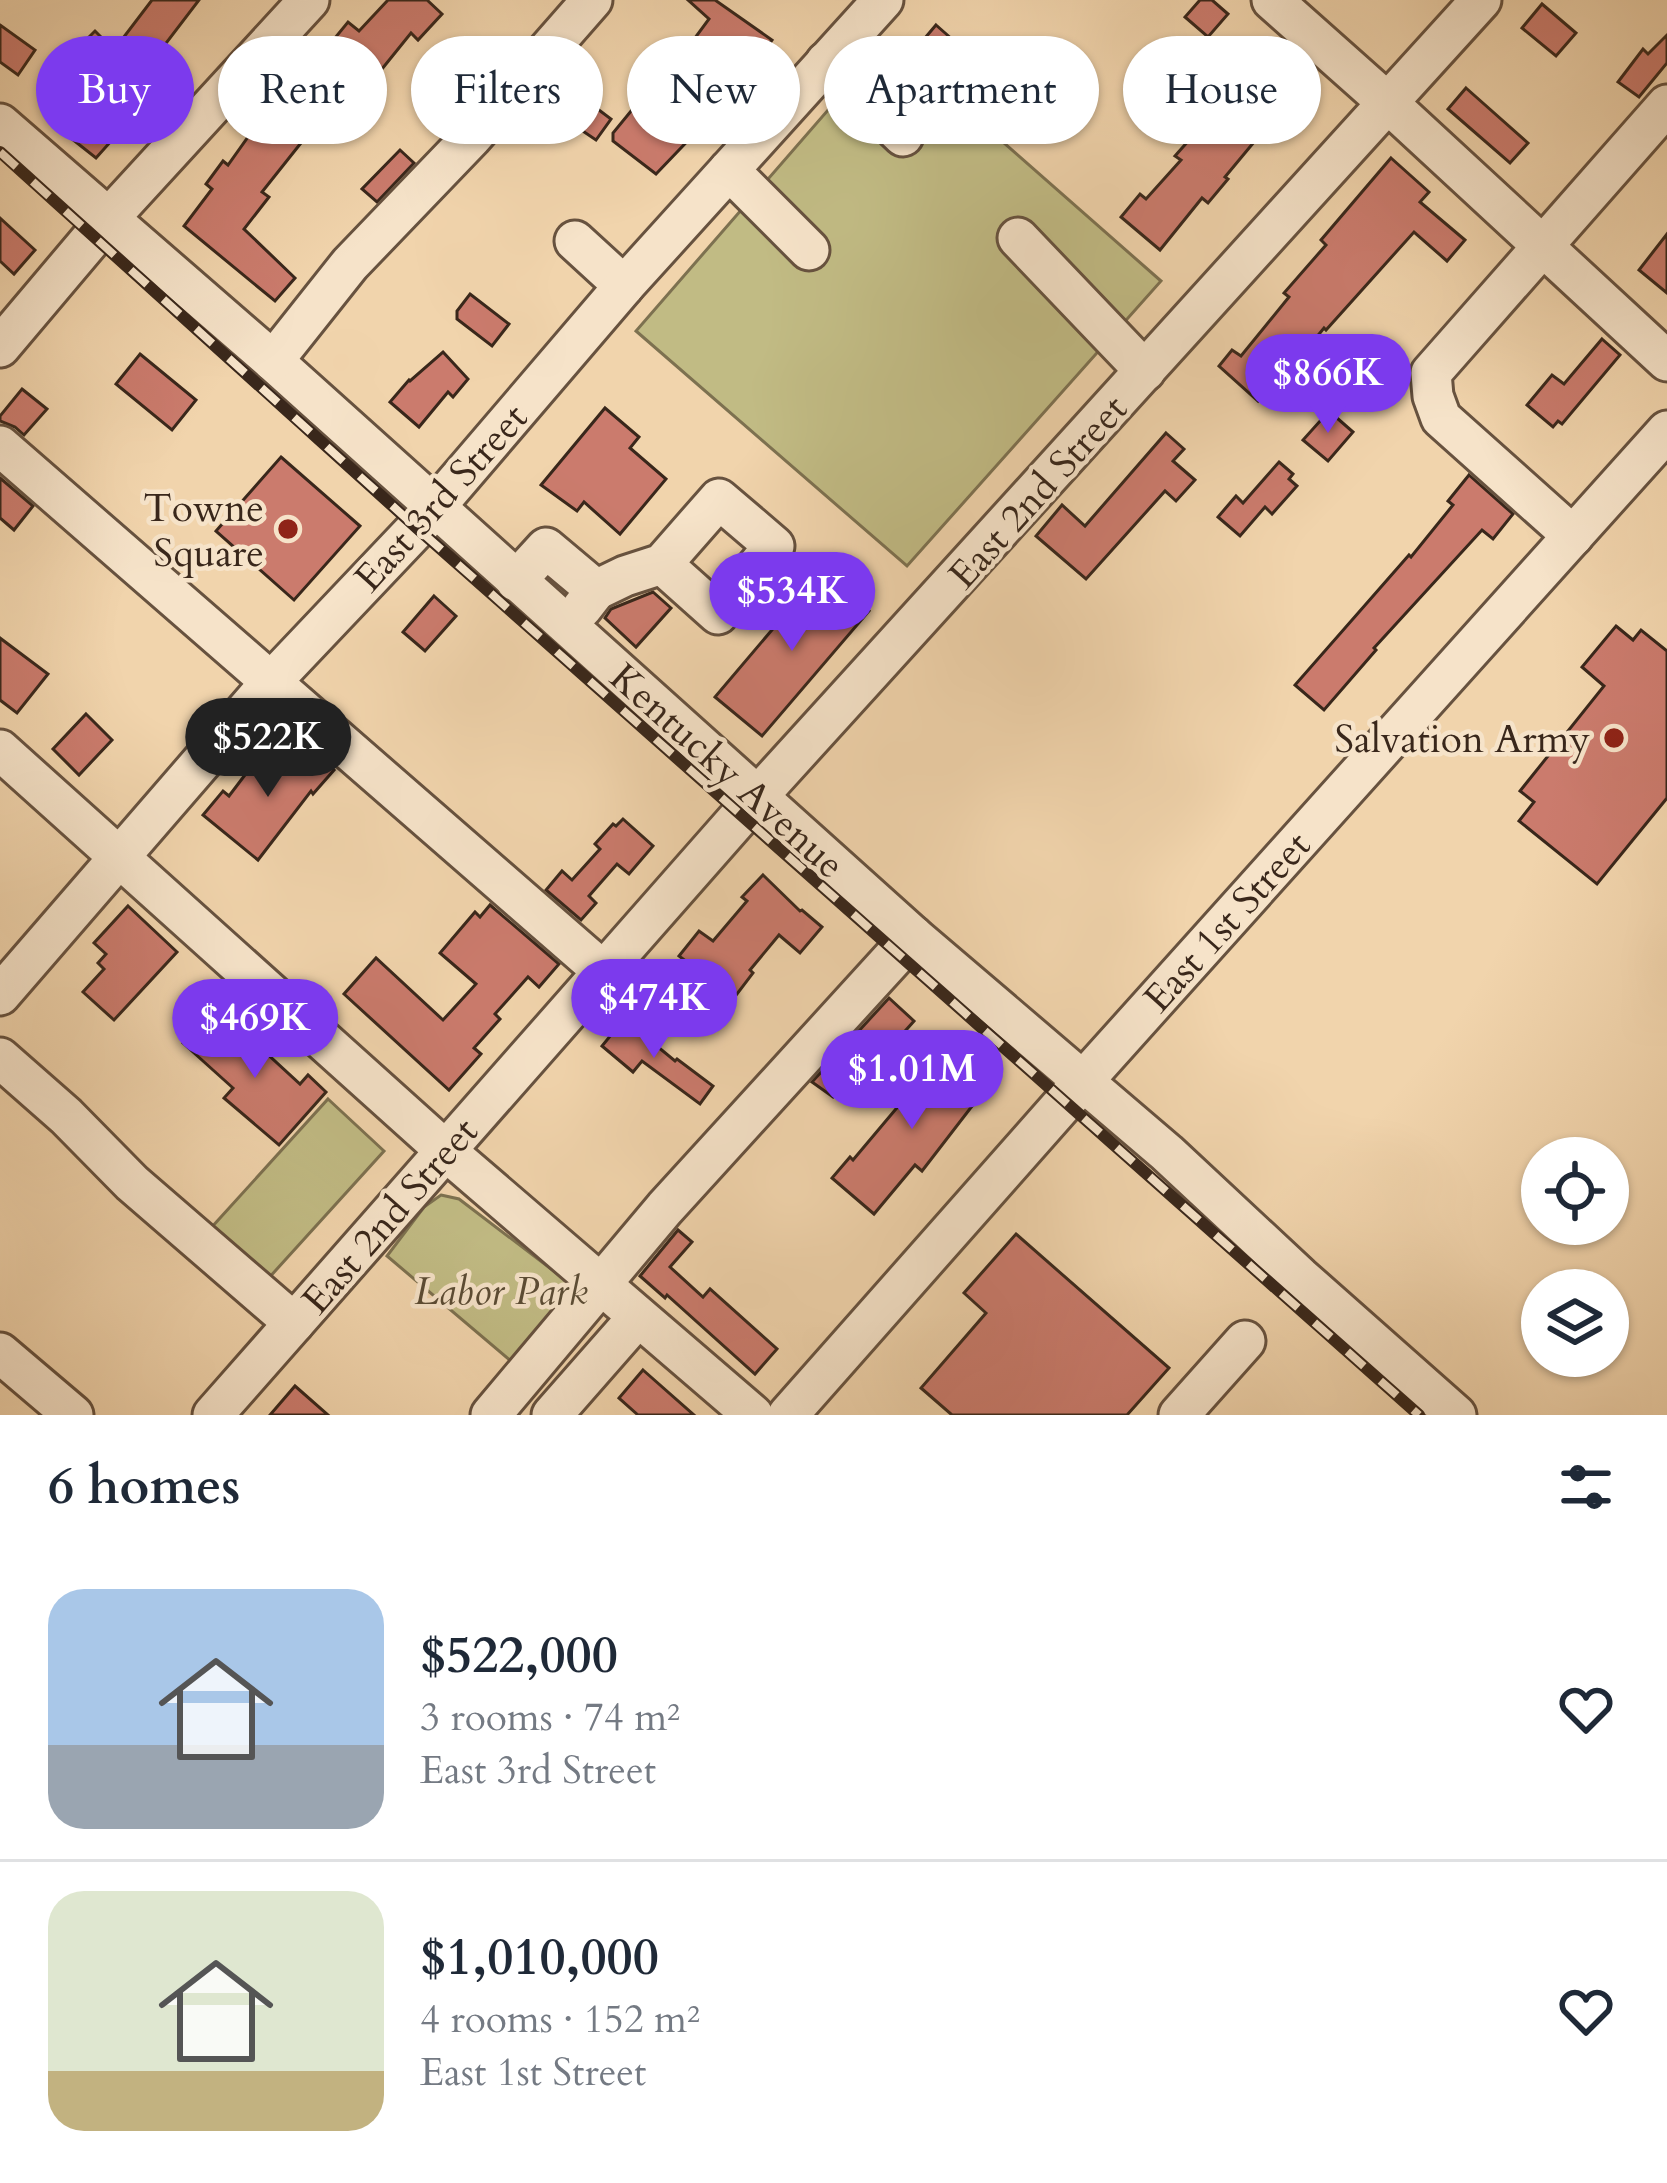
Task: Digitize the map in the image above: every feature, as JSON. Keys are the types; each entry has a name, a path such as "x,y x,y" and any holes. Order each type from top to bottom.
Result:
{"street":[{"path":"0,347 108,219 309,0"},
{"path":"273,361 350,264 472,137 592,0"},
{"name":"East 3rd Street","path":"850,36 883,0"},
{"path":"1272,0 1667,362"},
{"name":"East 2nd Street","path":"213,1415 757,797 1481,0"},
{"name":"East 3rd Street","path":"0,995 270,683 433,508 824,64"},
{"path":"1573,536 1441,418 1432,396 1431,374 1667,106"},
{"name":"Kentucky Avenue","path":"0,124 273,361 913,936 1084,1080 1456,1415"},
{"path":"729,170 809,250"},
{"path":"1018,238 1145,371"},
{"path":"574,241 624,286"},
{"name":"East 1st Street","path":"788,1415 1667,431"},
{"path":"0,446 604,972"},
{"path":"516,581 546,548 596,590"},
{"path":"567,627 596,590 662,564"},
{"path":"0,751 446,1151 753,1415"},
{"path":"491,1415 665,1208 913,936"},
{"path":"0,1058 132,1183 294,1324"},
{"path":"553,1415 638,1317"},
{"path":"1179,1415 1245,1341"},
{"path":"0,1354 73,1415"}],"green space":[{"path":"824,115 824,144 1005,144 1161,281 907,566 636,331"},
{"path":"328,1099 384,1151 257,1291 201,1239"},
{"name":"Labor Park","path":"441,1195 459,1199 584,1294 518,1367 387,1256 424,1207"}],"building":[{"path":"152,0 199,0 171,36 125,36"},
{"path":"388,0 427,0 442,14 422,36 411,33 387,63 387,36 337,36 348,22 359,31"},
{"path":"688,0 715,0 766,36 696,36 709,19"},
{"path":"1200,0 1212,0 1228,14 1209,36 1185,17"},
{"path":"1542,4 1576,33 1556,56 1522,28"},
{"path":"0,25 35,50 18,75 0,62"},
{"path":"936,25 948,36 927,36"},
{"path":"1667,35 1667,63 1639,97 1618,82 1643,49 1648,54"},
{"path":"1466,88 1528,143 1510,163 1448,109"},
{"path":"627,116 627,144 685,144 656,174 613,141 613,133"},
{"path":"78,144 108,144 96,158"},
{"path":"243,144 300,144 262,192 269,197 244,229 295,278 275,301 184,226 212,189 206,184 223,161 228,165"},
{"path":"1186,144 1252,144 1208,203 1202,198 1160,250 1121,217 1140,194 1146,199 1181,160 1175,156"},
{"path":"400,150 414,163 377,202 362,189"},
{"path":"1391,158 1429,192 1420,202 1465,240 1447,261 1414,232 1288,372 1283,368 1258,401 1219,366 1232,350 1241,356 1289,297 1284,293 1326,245 1321,240"},
{"path":"0,218 35,250 14,274 0,261"},
{"path":"1667,234 1667,293 1639,270"},
{"path":"470,294 509,324 492,346 457,319 457,311"},
{"path":"1602,339 1620,355 1562,424 1558,421 1553,427 1527,405 1552,375 1564,384"},
{"path":"443,352 468,379 453,397 448,392 419,427 390,402"},
{"path":"140,354 196,400 172,430 116,384"},
{"path":"22,389 47,409 24,435 0,421"},
{"path":"605,408 639,437 630,448 666,479 620,534 584,502 577,511 541,485"},
{"path":"1329,411 1353,432 1328,461 1303,440"},
{"path":"1166,433 1184,449 1173,461 1195,480 1176,501 1165,491 1086,579 1036,536 1062,505 1085,526"},
{"name":"Towne Square","path":"281,457 360,526 294,600 216,531"},
{"path":"1279,462 1293,474 1289,479 1297,486 1272,514 1265,507 1240,536 1218,517 1236,496 1243,503"},
{"path":"1469,475 1513,514 1493,539 1482,530 1324,710 1295,685 1411,557 1453,505 1448,501"},
{"path":"0,478 33,506 14,530 0,518"},
{"path":"822,571 869,611 762,736 715,697"},
{"path":"653,592 671,608 636,647 605,618 611,609"},
{"path":"434,596 456,616 425,651 403,632"},
{"name":"Salvation Army","path":"1616,626 1633,640 1641,630 1667,651 1667,798 1597,884 1519,821 1534,802 1520,791 1604,686 1582,667"},
{"path":"0,638 48,674 17,713 0,700"},
{"path":"86,714 112,740 79,775 53,749"},
{"path":"302,741 334,770 313,794 311,791 258,860 203,815 223,791 229,796 254,763 271,776"},
{"path":"623,819 653,846 629,874 617,864 589,896 596,903 581,920 546,890 562,871 572,880 600,849 595,844"},
{"path":"763,875 822,927 800,953 779,935 734,998 679,956 699,931 713,941"},
{"path":"490,905 559,964 539,987 528,977 495,1014 500,1019 474,1048 481,1054 449,1090 344,994 376,958 443,1020 476,984 440,953 475,912 480,917"},
{"path":"128,906 177,952 114,1020 83,992 104,969 98,963 106,954 94,943"},
{"path":"889,998 914,1021 881,1058 870,1048 833,1097 812,1082"},
{"path":"209,1014 259,1059 265,1052 300,1084 308,1075 326,1092 279,1145 224,1098 233,1088 183,1043"},
{"path":"624,1019 713,1086 700,1104 642,1061 633,1072 602,1046"},
{"path":"949,1045 970,1060 962,1070 986,1088 922,1171 915,1165 874,1214 832,1178 908,1099"},
{"path":"678,1230 692,1242 670,1267 703,1297 710,1289 777,1349 755,1374 640,1276"},
{"path":"1016,1234 1169,1368 1127,1415 952,1415 921,1388 986,1313 964,1293"},
{"path":"643,1370 694,1415 638,1415 619,1398"},
{"path":"295,1386 328,1415 270,1415"}],"railway":[{"path":"0,152 417,528 1419,1415"}],"place":[{"name":"Towne Square","path":"288,529"},
{"name":"Salvation Army","path":"1614,738"}]}
